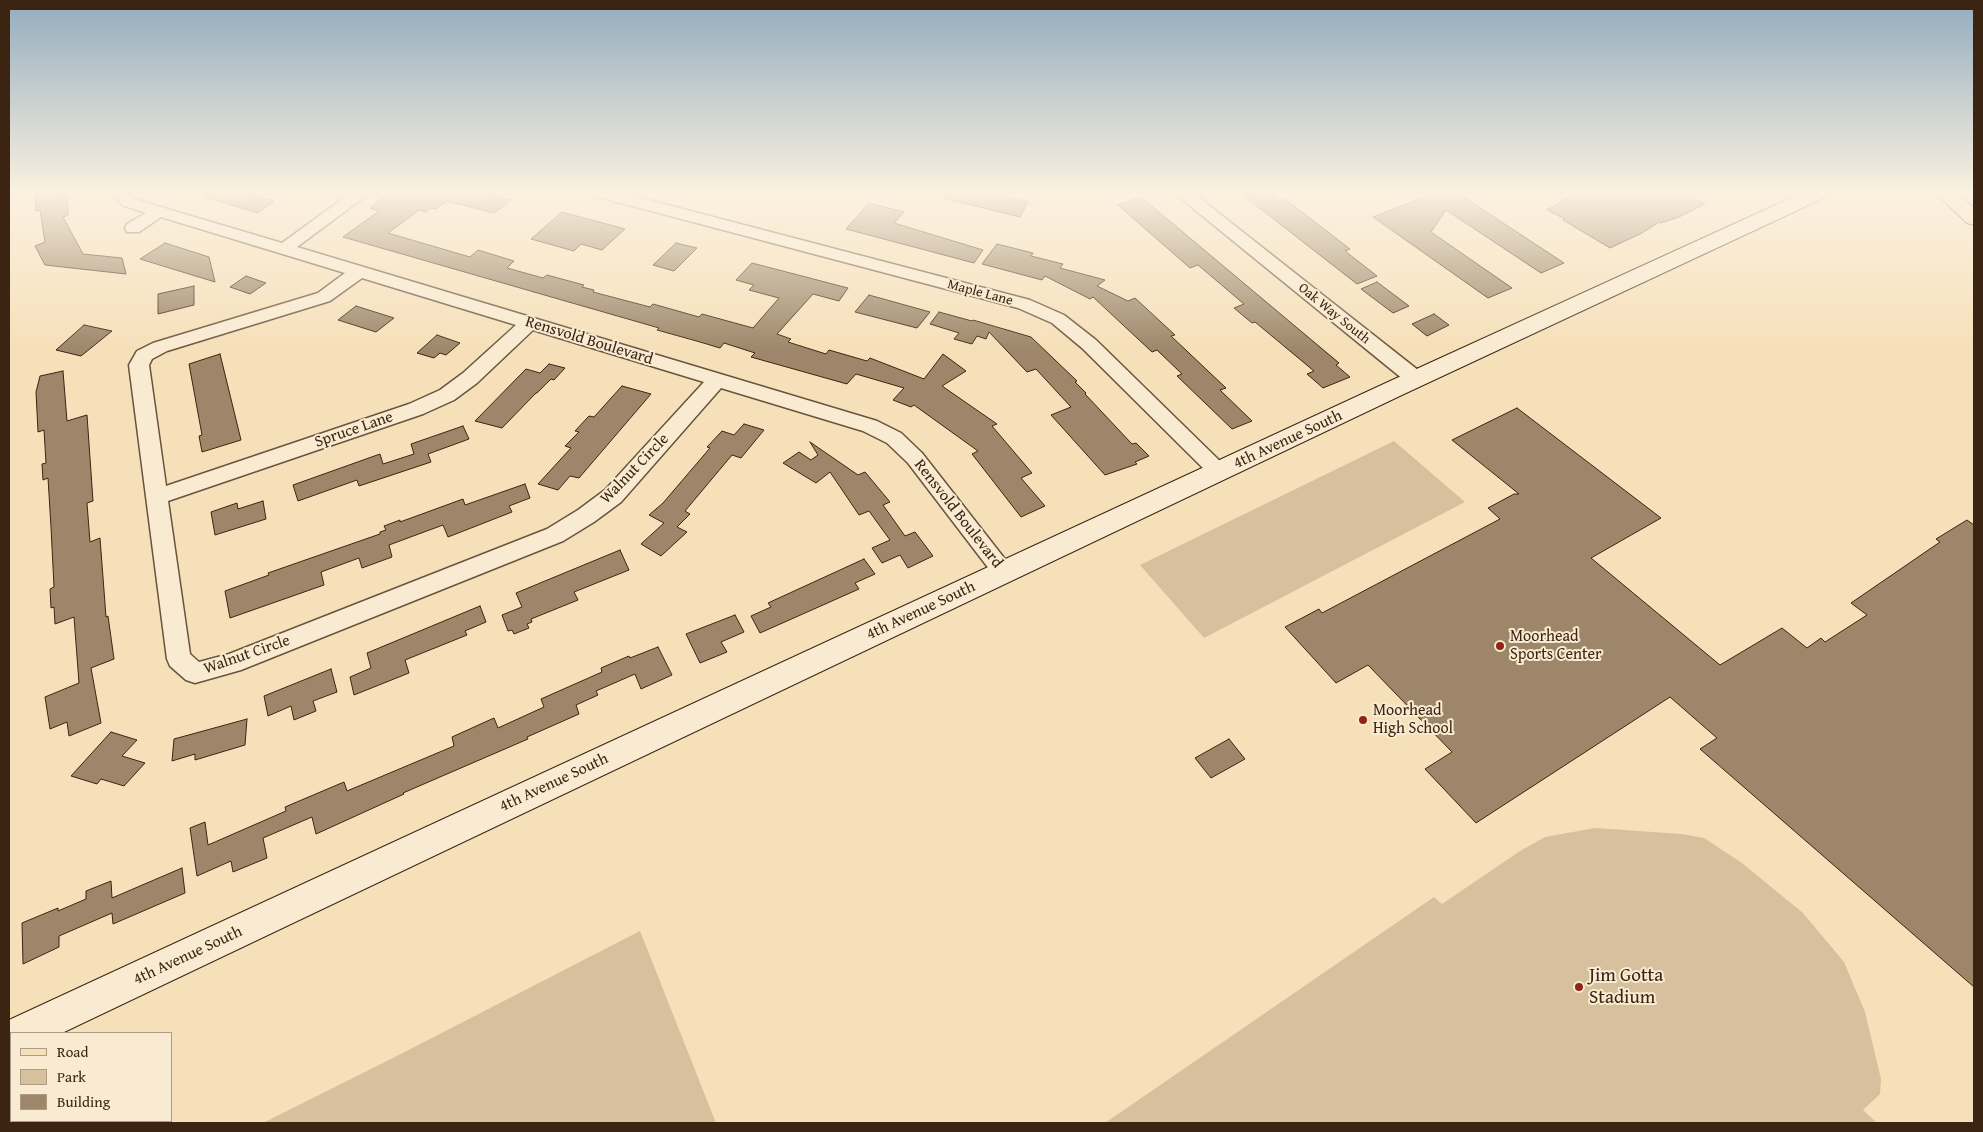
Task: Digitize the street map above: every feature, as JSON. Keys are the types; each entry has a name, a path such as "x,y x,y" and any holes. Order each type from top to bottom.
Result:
{"street":[{"name":"Rensvold Boulevard","path":"270,245 870,426 894,438 915,458 1004,572"},
{"path":"284,249 290,245"},
{"name":"Maple Lane","path":"798,245 1024,304 1058,319 1089,344 1219,472"},
{"name":"Oak Way South","path":"1248,245 1416,379"},
{"name":"4th Avenue South","path":"24,1032 1416,379 1707,245"},
{"name":"Walnut Circle","path":"359,272 330,293 309,302 160,347 144,355 139,365 179,660 196,673 232,663 555,535 586,516 613,496 717,380"},
{"name":"Spruce Lane","path":"156,497 416,409 447,395 470,378 530,323"}],"green space":[{"path":"1394,441 1465,502 1204,638 1140,565"},
{"name":"Jim Gotta Stadium","path":"1595,828 1682,834 1704,838 1742,863 1803,913 1844,962 1865,1012 1881,1079 1880,1094 1863,1110 1877,1123 1105,1123 1434,897 1442,904 1520,851 1545,837"},
{"path":"640,931 716,1123 263,1123 391,1059"}],"building":[{"path":"78,245 83,254 122,258 126,274 45,265 35,246"},
{"path":"162,245 171,245 209,257 215,282 140,259"},
{"path":"370,245 428,245 470,257 478,250 514,261 507,268 543,278 547,275 584,285 582,287 594,290 593,292 650,307 653,304 699,317 702,314 753,328 779,298 749,290 754,285 736,280 752,263 848,288 839,301 813,294 777,334 791,339 788,342 826,354 829,350 867,361 870,358 924,379 943,354 966,371 942,386 997,424 992,426 1032,473 1021,478 1045,506 1021,517 972,454 978,451 914,405 911,407 893,400 904,388 856,374 847,384 751,357 755,353 724,343 720,348 657,330 659,328"},
{"path":"552,245 580,245 574,251"},
{"path":"584,245 608,245 602,250"},
{"path":"674,245 697,248 674,271 653,265"},
{"path":"906,245 966,245 983,250 974,263"},
{"path":"996,245 1000,245 1033,253 1031,256 1063,264 1060,268 1105,280 1097,286 1128,301 1135,298 1175,335 1171,336 1226,388 1220,390 1252,421 1232,429 1177,376 1182,374 1157,350 1152,352 1093,297 1090,299 1045,276 1042,280 982,264"},
{"path":"1164,245 1198,245 1339,363 1336,365 1350,377 1323,388 1307,374 1314,371 1255,322 1252,323 1234,308 1244,304 1198,265 1190,268"},
{"path":"1307,245 1345,245 1350,249 1345,251 1377,276 1357,284"},
{"path":"1413,245 1450,245 1512,288 1488,298"},
{"path":"1499,245 1536,245 1564,263 1541,273"},
{"path":"1605,245 1617,245 1610,248"},
{"path":"246,276 266,283 250,294 230,287"},
{"path":"1377,282 1409,306 1393,313 1361,289"},
{"path":"194,286 194,305 158,314 158,294"},
{"path":"869,295 930,312 917,328 855,312"},
{"path":"356,306 394,318 376,332 338,320"},
{"path":"939,312 1031,337 1077,381 1075,382 1085,394 1132,444 1136,443 1149,456 1135,462 1137,464 1105,475 1051,415 1071,407 1036,369 1027,372 989,332 986,339 977,336 972,344 954,339 959,333 930,324"},
{"path":"1434,314 1449,325 1427,336 1412,324"},
{"path":"84,325 112,331 81,356 56,350"},
{"path":"437,335 460,343 446,355 440,353 434,358 417,353"},
{"path":"220,354 241,440 202,452 199,436 202,435 189,364"},
{"path":"549,364 565,368 554,380 551,379 536,393 502,428 475,421 526,369 540,373"},
{"path":"63,371 67,421 87,415 93,501 87,503 90,542 100,538 106,617 108,616 114,659 91,668 101,723 69,736 67,722 50,729 45,697 79,683 74,617 55,624 54,607 51,608 50,589 54,587 48,478 43,480 42,464 46,463 44,430 38,432 36,392 40,376"},
{"path":"622,386 651,394 579,478 570,476 558,490 538,484 571,448 565,446 579,432 575,431 589,416 594,417"},
{"path":"1517,408 1661,518 1591,558 1720,665 1782,628 1807,648 1821,638 1825,642 1867,615 1851,603 1940,542 1936,539 1967,520 1974,525 1974,987 1700,749 1717,738 1670,697 1476,823 1425,769 1452,752 1368,665 1336,683 1285,627 1319,609 1322,613 1500,519 1488,508 1514,494 1519,494 1452,440"},
{"path":"744,424 764,430 741,458 732,455 685,511 690,514 677,527 687,532 661,556 641,544 664,523 649,515 663,503 710,448 707,447 722,431 734,435"},
{"path":"463,426 469,439 428,454 431,462 359,486 357,480 298,501 293,485 380,454 383,464 414,454 411,444"},
{"path":"810,442 858,475 865,472 890,502 883,505 905,536 915,532 933,556 908,568 900,555 882,563 872,548 890,540 869,511 859,515 830,472 816,483 783,463 799,452 811,460 818,455"},
{"path":"525,484 530,498 509,506 512,512 448,537 443,525 389,545 392,557 362,568 359,558 321,572 324,585 230,618 225,591 269,575 268,573 380,534 380,532 386,530 384,526 400,520 400,522 463,499 465,505"},
{"path":"263,501 266,519 215,535 211,512 237,503 238,509"},
{"path":"620,550 629,570 574,592 578,600 531,619 532,622 527,624 529,628 514,634 512,630 508,631 502,615 522,607 516,593"},
{"path":"864,559 875,574 855,583 859,589 760,633 751,616 771,607 768,603"},
{"path":"480,606 486,622 465,631 467,635 405,660 409,673 354,695 350,677 371,668 367,653"},
{"path":"735,615 744,632 721,642 727,652 700,663 686,634"},
{"path":"658,647 672,675 641,689 635,674 596,691 598,695 576,705 579,714 527,737 528,739 403,793 316,834 312,817 263,838 267,858 233,872 231,861 197,876 190,828 205,822 208,845 286,811 285,807 344,782 347,791 454,746 452,737 494,718 498,728 544,707 541,699 602,672 601,668 629,656 630,658"},
{"path":"331,669 337,692 313,701 316,711 294,720 291,706 268,716 264,696"},
{"path":"247,719 245,745 195,760 195,754 172,761 174,739"},
{"path":"111,732 137,740 122,756 145,763 124,786 101,779 97,784 71,776"},
{"path":"1229,739 1245,759 1211,778 1195,758"},
{"path":"182,868 185,893 113,924 112,913 59,936 59,947 23,964 22,923 86,899 86,891 111,881 112,898"}],"place":[{"name":"Moorhead Sports Center","path":"1500,646"},
{"name":"Moorhead High School","path":"1363,720"},
{"name":"Jim Gotta Stadium","path":"1579,987"}]}
